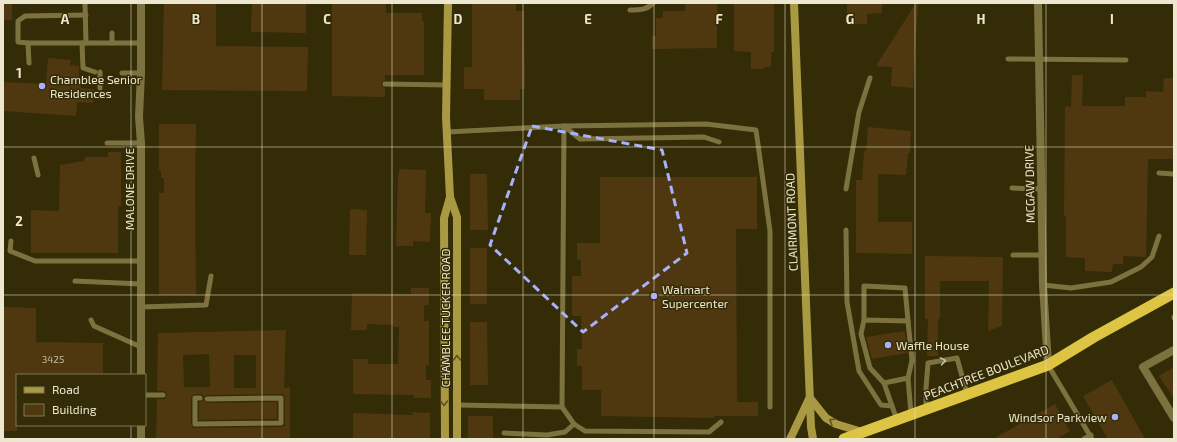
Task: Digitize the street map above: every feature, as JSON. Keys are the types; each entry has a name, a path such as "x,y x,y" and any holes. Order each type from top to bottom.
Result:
{"highway":[{"name":"PEACHTREE BOULEVARD","path":"844,439 1048,365 1094,337 1174,293"}],"main road":[{"name":"CHAMBLEE TUCKER ROAD","path":"448,3 446,117 450,197 457,217 457,439"},
{"name":"CLAIRMONT ROAD","path":"794,3 813,439"},
{"name":"CHAMBLEE TUCKER ROAD","path":"445,439 444,218 450,197"},
{"path":"810,395 826,418 836,424 862,432"},
{"path":"790,439 810,395"}],"street":[{"name":"MALONE DRIVE","path":"141,3 141,73 139,117 141,143 141,374"},
{"name":"MCGAW DRIVE","path":"1038,3 1042,255 1048,365"},
{"path":"1174,350 1144,367 1174,418"},
{"path":"141,426 141,439"}],"lane":[{"path":"85,3 86,15 83,68 97,72 100,88"},
{"path":"630,10 640,10 650,6 653,3"},
{"path":"86,15 24,16 18,21 18,42 141,43"},
{"path":"112,33 112,43"},
{"path":"28,43 29,63"},
{"path":"1008,59 1126,60"},
{"path":"122,73 141,73"},
{"path":"846,189 859,112 870,78"},
{"path":"385,84 447,85"},
{"path":"447,132 564,126 706,124 756,130 770,231 770,407"},
{"path":"564,126 580,139 704,137 719,142"},
{"path":"564,126 562,407 574,424 585,431 709,432 721,422"},
{"path":"107,143 141,143"},
{"path":"34,158 38,174"},
{"path":"1160,173 1174,174"},
{"path":"1012,188 1041,189"},
{"path":"846,230 847,302 859,371 880,405 892,406"},
{"path":"1043,285 1071,288 1111,282 1141,267 1152,257 1159,236"},
{"path":"11,241 10,251 35,261 141,261"},
{"path":"1014,255 1042,255"},
{"path":"141,307 206,305 211,276"},
{"path":"75,281 141,284"},
{"path":"896,420 884,384 870,368 861,334 864,320 864,286 905,288 912,360 908,378 911,414"},
{"path":"91,320 94,326 141,347"},
{"path":"864,320 908,321"},
{"path":"926,409 928,363 957,358 967,394"},
{"path":"1048,365 1091,437 1084,439"},
{"path":"884,384 908,378"},
{"path":"146,395 163,395"},
{"path":"200,398 195,398 196,424 281,423 281,398 207,399"},
{"path":"457,405 562,407"},
{"path":"504,433 547,435 565,432 574,424"}],"highlighted area":[{"path":"532,126 662,150 687,253 583,332 490,245"}],"building":[{"path":"3,3 12,3 12,20 3,20"},
{"path":"164,3 216,3 216,46 308,47 307,91 162,90"},
{"path":"252,3 306,3 306,33 251,32"},
{"path":"332,3 386,3 386,13 422,13 422,21 424,21 424,75 385,75 385,80 381,84 385,88 385,97 332,96"},
{"path":"472,3 516,3 516,11 524,11 525,89 520,89 520,100 484,100 484,89 464,89 464,67 472,67"},
{"path":"685,3 717,3 717,48 652,49 652,36 656,36 656,18 663,18 663,11 685,11"},
{"path":"734,3 774,3 774,52 771,52 771,67 764,67 764,69 751,69 751,52 734,51"},
{"path":"847,3 882,3 882,13 867,14 867,24 847,24"},
{"path":"916,3 918,3 913,88 891,86 892,67 876,66"},
{"name":"Chamblee Senior Residences","path":"48,58 71,60 70,65 79,66 79,83 81,83 81,88 94,89 93,103 77,102 76,116 3,111 3,82 46,84"},
{"path":"1072,75 1083,75 1082,106 1125,106 1125,97 1146,97 1146,91 1163,92 1164,78 1174,78 1174,159 1148,159 1146,257 1123,256 1123,264 1113,264 1112,272 1085,271 1085,258 1066,257 1066,216 1064,216 1065,106 1071,107"},
{"path":"159,124 196,124 196,295 159,295 159,193 164,193 164,178 161,178 161,171 159,170"},
{"path":"868,127 911,131 910,153 908,153 906,175 878,174 878,222 912,222 912,254 856,253 856,180 862,180 864,151 866,151"},
{"path":"108,152 121,152 121,206 118,206 118,253 31,253 31,210 59,211 60,165 84,161 85,157 108,157"},
{"path":"399,169 426,170 425,213 431,213 430,242 413,241 413,246 396,246"},
{"path":"470,174 487,174 488,230 470,230"},
{"name":"Walmart Supercenter","path":"600,177 757,177 757,229 736,229 737,402 758,402 758,416 714,416 714,418 601,416 601,390 582,390 582,366 577,366 577,349 582,349 581,316 572,316 572,276 581,276 581,260 577,260 577,243 600,243"},
{"path":"350,209 367,210 366,255 349,255"},
{"path":"470,248 487,248 487,304 470,304"},
{"path":"925,256 1003,257 1002,326 988,331 989,281 940,281 938,356 927,356 928,319 925,319"},
{"path":"411,288 429,288 429,305 424,305 424,321 429,321 429,365 426,365 426,380 431,380 431,398 414,398 414,395 353,394 353,359 368,359 368,364 398,364 399,327 394,327 394,325 367,324 367,330 351,330 352,293 411,294"},
{"path":"3,307 36,308 36,342 103,343 103,374 16,374 17,431 3,431"},
{"path":"470,322 487,322 488,385 470,385"},
{"path":"286,330 284,388 290,387 290,439 156,439 157,399 165,399 167,395 165,391 157,391 158,333","holes":["209,354 210,387 184,387 183,355","234,355 256,355 256,388 234,388","202,394 204,397 207,395 283,394 285,398 285,425 281,427 193,428 191,424 191,398 193,395"]},
{"name":"Waffle House","path":"905,331 907,353 872,359 866,337"},
{"path":"1174,367 1174,399 1159,376"},
{"name":"Windsor Parkview","path":"1112,380 1145,439 1108,439 1083,396"},
{"path":"203,400 207,403 277,402 277,419 199,420 199,402"},
{"path":"1055,404 1070,431 1056,439 993,439"},
{"path":"413,412 430,413 430,439 353,439 353,413 412,415"},
{"path":"468,416 493,416 493,439 468,439"}],"place":[{"name":"Chamblee Senior Residences","path":"42,86"},
{"name":"Walmart Supercenter","path":"654,296"},
{"name":"Waffle House","path":"888,345"},
{"name":"Windsor Parkview","path":"1115,417"}]}
